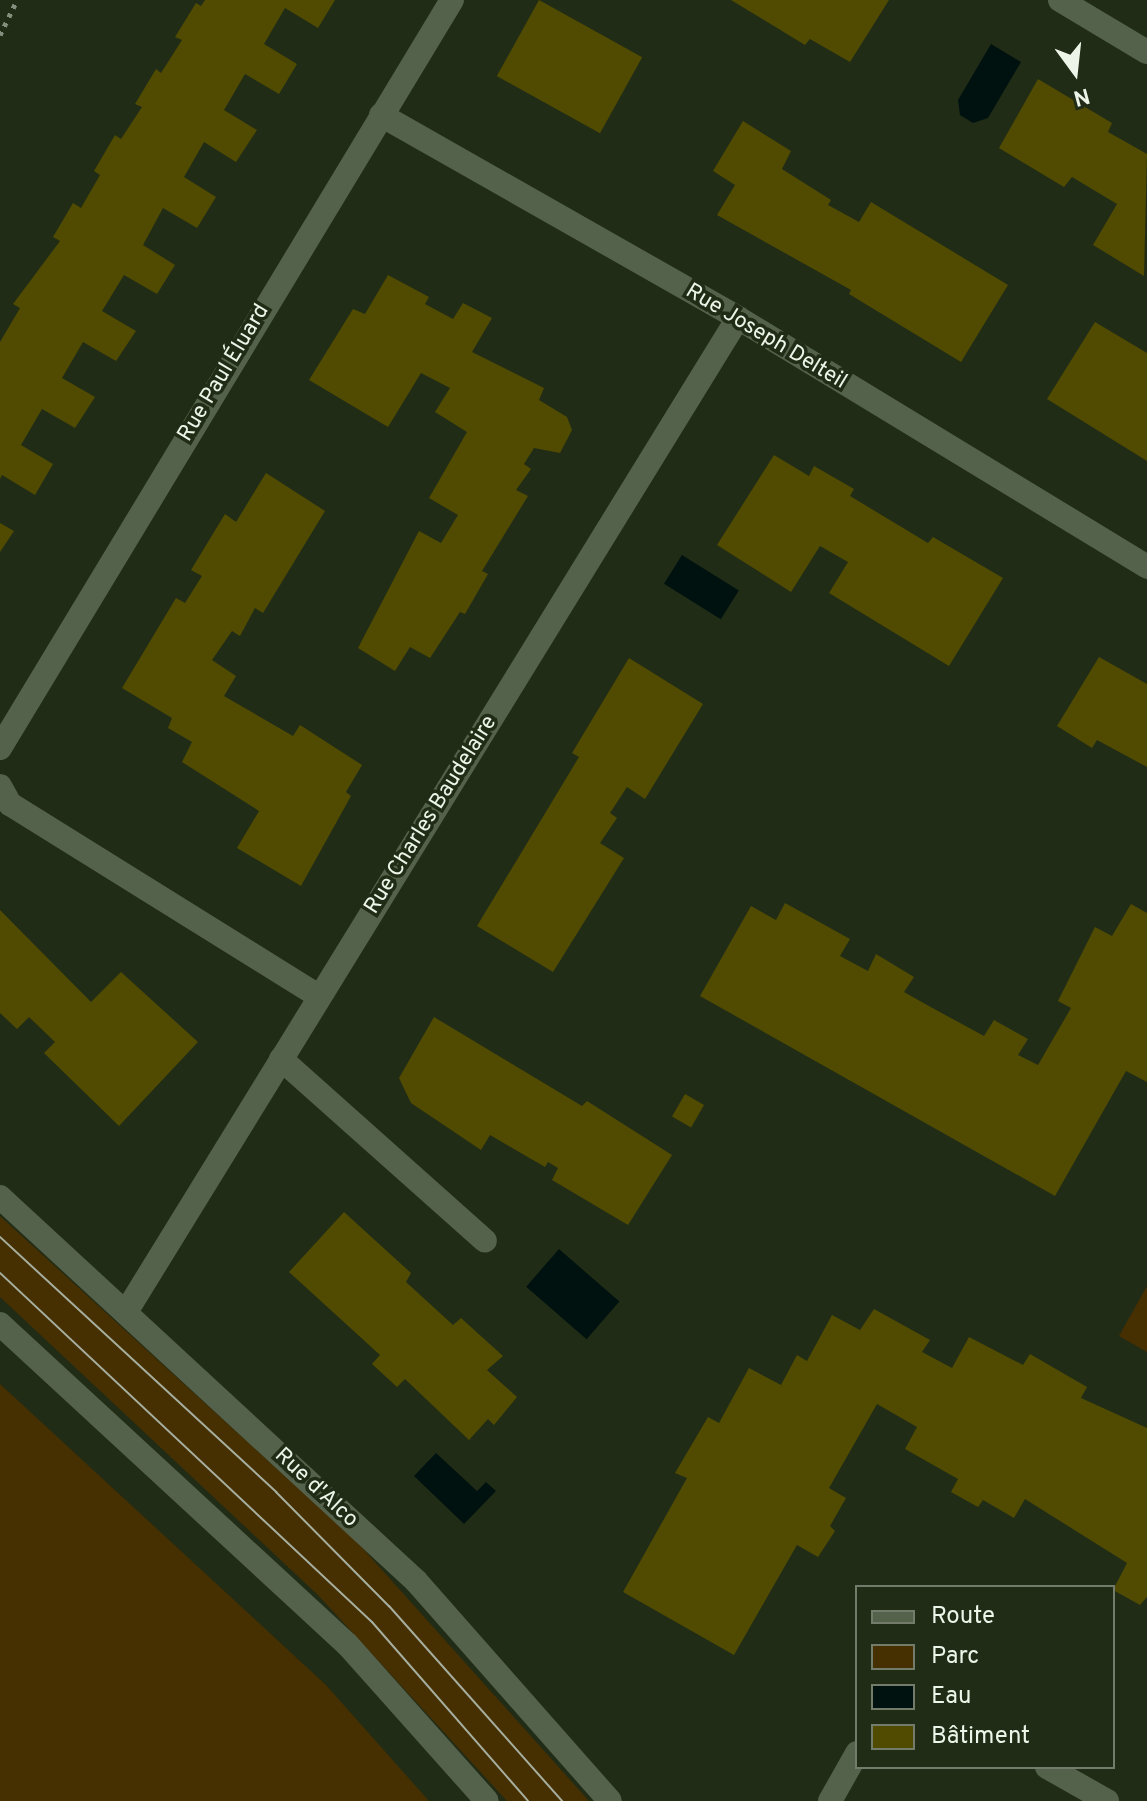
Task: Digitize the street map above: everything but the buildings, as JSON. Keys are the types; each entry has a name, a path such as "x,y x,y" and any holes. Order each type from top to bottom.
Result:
{"street":[{"name":"Rue Paul Éluard","path":"0,748 452,0"},
{"path":"1060,0 1147,52"},
{"name":"Rue Joseph Delteil","path":"381,115 738,318 1147,567"},
{"name":"Rue Charles Baudelaire","path":"126,1312 738,318"},
{"path":"0,786 10,804 319,996"},
{"path":"281,1059 485,1241"},
{"name":"Rue d'Alco","path":"0,1197 416,1581 610,1801"},
{"path":"0,1324 347,1644 487,1801"},
{"path":"830,1801 855,1757"},
{"path":"1051,1769 1107,1801"}],"path":[{"path":"0,35 17,0"}],"green space":[{"path":"0,1216 357,1542 589,1801 507,1801 318,1595 0,1297"},
{"path":"1147,1286 1147,1352 1119,1336"},
{"path":"0,1384 326,1685 429,1801 0,1801"}],"water":[{"path":"991,44 1021,62 988,118 973,123 960,115 958,100"},
{"path":"682,555 739,591 721,619 664,584"},
{"path":"559,1249 619,1301 587,1339 526,1287"},
{"path":"436,1453 477,1491 486,1482 496,1491 464,1524 414,1476"}],"tram line":[{"path":"0,1237 276,1492 389,1606 562,1801"},
{"path":"0,1273 372,1622 528,1801"}]}
